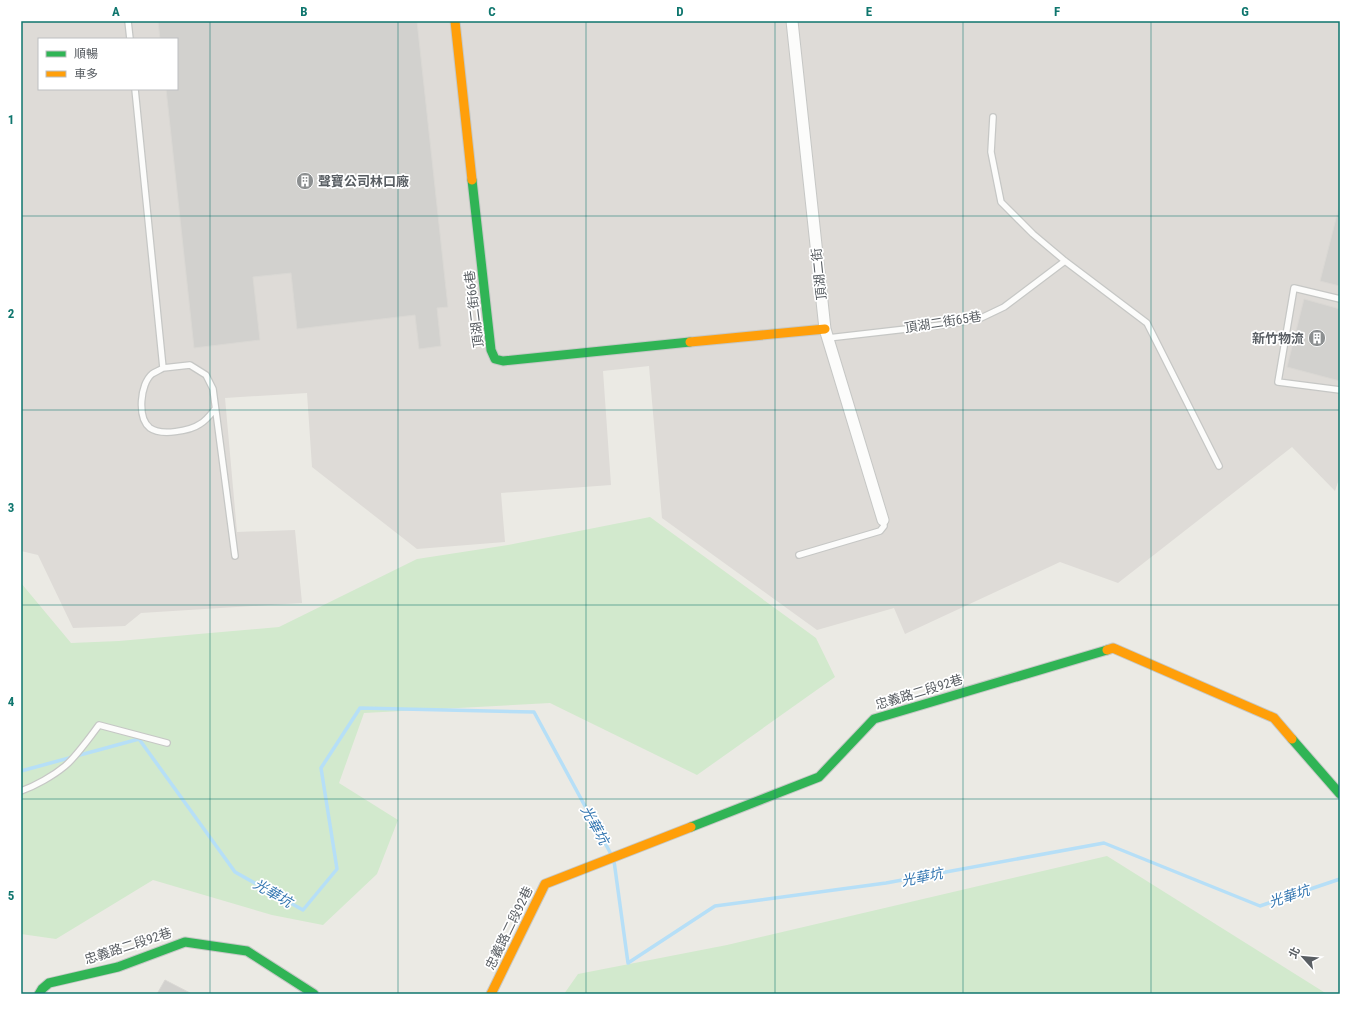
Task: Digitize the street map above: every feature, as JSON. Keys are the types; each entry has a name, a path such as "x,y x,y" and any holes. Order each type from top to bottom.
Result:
{"street":[{"name":"頂湖二街66巷","path":"455,21 491,350 495,359 503,361 827,333"},
{"name":"頂湖二街","path":"792,21 827,333 831,351 883,520"},
{"name":"忠義路二段92巷","path":"491,994 545,884 819,777 874,718 1113,648 1274,718 1340,794"},
{"name":"忠義路二段92巷","path":"39,994 49,983 118,966 185,942 247,951 314,994"}],"lane":[{"path":"128,21 130,38"},
{"path":"135,90 163,368"},
{"path":"993,117 991,152 1001,202 1033,234 1065,261 1147,323 1219,466"},
{"name":"頂湖二街65巷","path":"827,333 950,324 982,318 1004,307 1065,261"},
{"path":"1340,299 1294,288 1278,382 1340,390"},
{"path":"215,409 201,424 187,430 165,432 150,428 143,418 141,400 145,387 152,375 163,368 190,365 206,375 213,389 234,556"},
{"path":"799,555 880,531 884,526 883,520"},
{"path":"21,791 32,787 65,766 98,725 167,743"}],"shaded area":[{"path":"21,21 1340,21 1340,476 1335,491 1292,447 1118,583 1060,562 905,634 894,608 817,630 662,518 649,366 603,371 611,485 501,493 505,542 417,549 312,467 307,393 225,398 237,532 295,530 302,603 141,613 125,626 73,628 38,555 21,551"}],"green space":[{"path":"650,517 816,638 835,677 697,775 550,703 364,713 339,783 398,820 377,874 323,925 272,915 153,880 56,939 21,934 21,583 71,643 119,641 279,627 417,559 508,545"},
{"path":"1107,856 1327,994 564,994 578,974 727,945"}],"building":[{"name":"聲寶公司林口廠","path":"158,21 417,21 448,307 437,308 441,346 419,349 415,315 297,329 291,273 253,277 260,340 194,348 166,90 178,90 178,38 160,38"},
{"path":"1340,203 1340,286 1320,281"},
{"name":"新竹物流","path":"1304,299 1340,309 1340,381 1287,367"},
{"path":"165,980 192,994 157,994"}],"waterway":[{"name":"光華坑","path":"21,771 139,739 235,872 303,910 337,869 321,768 360,708 534,712 611,854"},
{"name":"光華坑","path":"614,861 628,963 715,906 886,883 1104,843 1260,906 1340,879"}],"traffic: fast":[{"path":"472,180 491,350 495,359 503,361 690,342"},
{"path":"691,827 819,777 874,719 1107,650"},
{"path":"1292,739 1340,794"},
{"path":"39,994 49,983 118,967 185,942 247,951 314,994"}],"traffic: slow":[{"path":"455,21 472,180"},
{"path":"690,342 825,329"},
{"path":"1107,650 1113,648 1274,718 1292,739"},
{"path":"491,994 545,884 691,827"}],"place":[{"name":"聲寶公司林口廠","path":"305,181"},
{"name":"新竹物流","path":"1317,338"}]}
